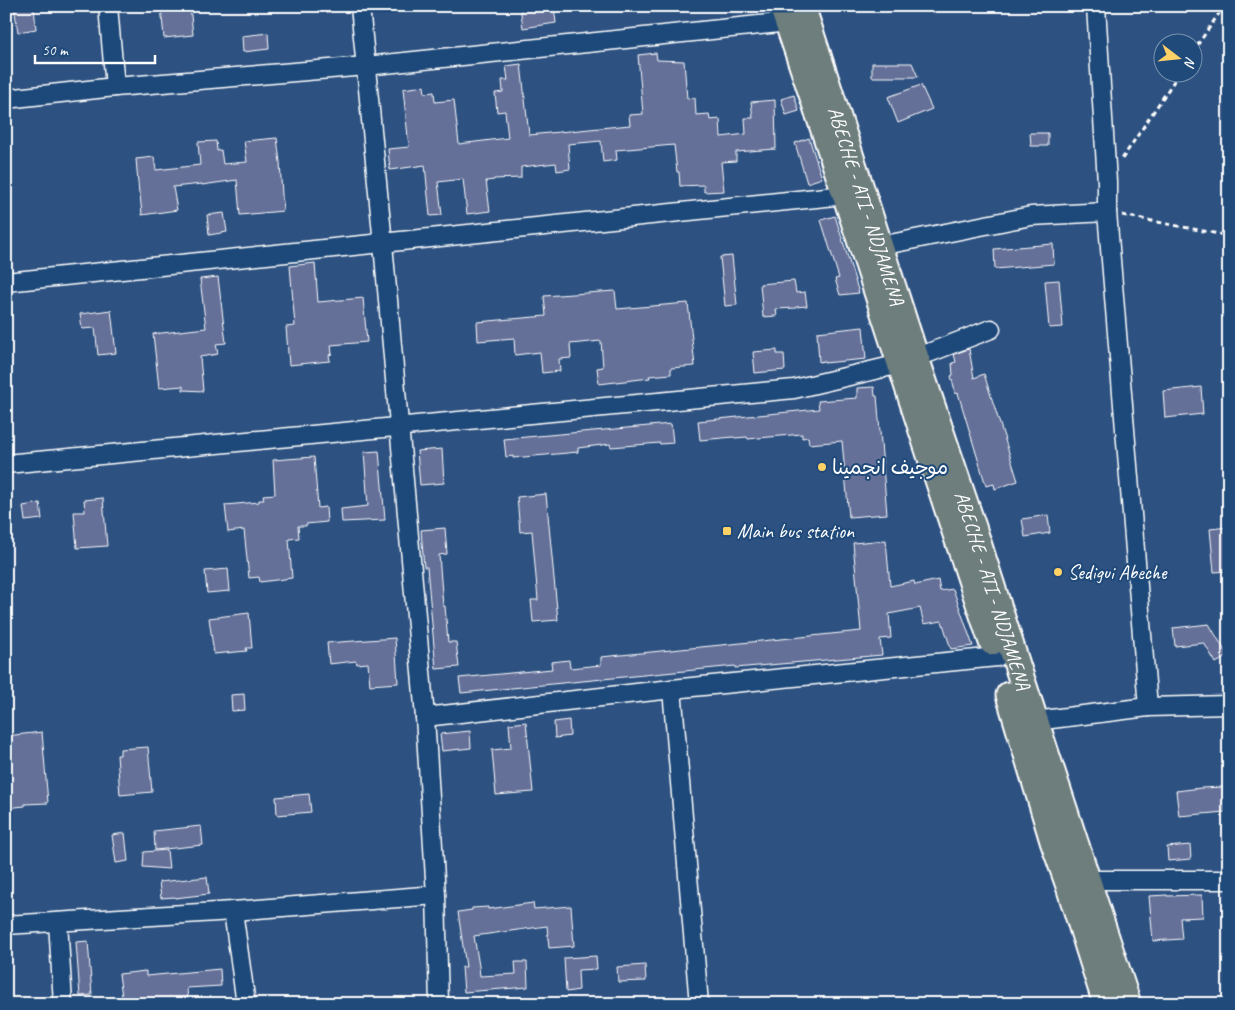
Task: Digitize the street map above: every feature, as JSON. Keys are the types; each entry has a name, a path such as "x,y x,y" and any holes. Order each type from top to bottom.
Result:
{"highway":[{"name":"ABECHE - ATI - NDJAMENA","path":"794,14 845,195 908,361 964,530 1035,721 1078,881 1106,1004"},
{"name":"ABECHE - ATI - NDJAMENA","path":"794,14 880,246 908,361"},
{"name":"ABECHE - ATI - NDJAMENA","path":"964,530 997,657 1050,831 1078,881 1128,1004"}],"street":[{"path":"108,6 115,87"},
{"path":"360,6 384,244 425,717 436,895 439,1004"},
{"path":"1096,6 1107,182 1107,212 1148,707"},
{"path":"6,99 115,87 366,66 794,14"},
{"path":"6,282 845,195"},
{"path":"880,246 1032,216 1107,212"},
{"path":"6,464 794,390 908,361 990,329"},
{"path":"425,717 672,689 997,657"},
{"path":"672,689 698,1004"},
{"path":"1035,721 1148,707 1229,705"},
{"path":"1078,881 1229,880"},
{"path":"6,925 232,911 436,895"},
{"path":"232,911 246,1004"},
{"path":"58,922 64,1004"}],"path":[{"path":"1202,38 1220,12 1220,6"},
{"path":"1107,182 1173,82"},
{"path":"1107,212 1229,236"}],"building":[{"path":"14,6 34,6 36,29 18,32"},
{"path":"161,6 190,6 193,35 164,38"},
{"path":"520,6 554,6 556,23 523,28"},
{"path":"268,33 269,49 243,52 242,36"},
{"path":"656,53 657,60 684,61 687,99 695,98 696,115 709,114 710,120 720,119 721,137 746,134 745,118 753,118 751,102 775,100 776,149 736,152 736,161 721,162 724,191 704,192 704,185 680,186 674,145 616,150 617,160 603,162 601,141 568,144 570,169 557,171 556,163 521,167 521,178 486,181 490,211 467,214 463,179 438,182 442,215 430,216 425,165 390,170 388,149 409,147 403,89 424,86 425,93 434,92 435,102 454,100 459,144 508,138 505,111 497,112 495,93 503,92 502,80 508,80 506,66 521,64 529,135 630,125 629,115 643,114 638,55"},
{"path":"872,63 912,63 918,77 872,77"},
{"path":"921,85 932,109 898,123 888,97"},
{"path":"794,95 799,111 786,115 781,99"},
{"path":"1030,133 1048,133 1048,146 1031,146"},
{"path":"277,138 283,211 240,215 237,180 173,187 177,210 142,215 136,159 154,157 156,170 200,165 198,142 216,141 217,151 221,150 223,164 247,162 244,141"},
{"path":"809,138 822,178 807,183 795,143"},
{"path":"224,213 227,232 209,235 207,215"},
{"path":"835,216 859,293 840,295 835,279 839,278 821,220"},
{"path":"1053,244 1054,264 995,269 994,249"},
{"path":"732,256 737,305 725,306 720,257"},
{"path":"315,263 318,302 363,298 367,342 331,345 332,354 329,355 330,361 289,365 286,327 295,326 290,266"},
{"path":"218,277 226,343 216,344 218,354 200,357 203,391 183,390 183,386 159,388 153,334 206,328 200,279"},
{"path":"1059,280 1063,327 1049,328 1045,281"},
{"path":"794,281 796,293 805,292 807,306 776,309 777,316 763,317 760,284"},
{"path":"615,291 617,309 688,303 695,366 671,368 671,374 649,376 650,378 599,384 597,368 603,367 601,341 570,344 571,358 559,359 560,371 542,373 540,352 515,355 514,338 478,341 477,322 546,316 544,296"},
{"path":"111,310 116,353 98,355 95,328 82,329 80,314"},
{"path":"863,327 866,359 819,362 817,332"},
{"path":"969,349 974,378 984,374 1018,481 995,489 994,484 986,486 958,393 956,394 951,376 953,375 952,363 956,362 954,354"},
{"path":"777,350 777,354 784,354 785,370 755,373 753,352"},
{"path":"874,387 875,396 877,396 887,514 849,517 842,441 809,444 808,437 802,438 802,434 748,439 747,437 734,437 700,440 698,421 819,409 818,401 857,398 857,388"},
{"path":"1201,387 1203,414 1165,418 1163,391"},
{"path":"671,424 673,443 611,447 610,444 578,448 578,452 506,457 504,439"},
{"path":"442,449 444,483 420,485 417,451"},
{"path":"379,451 385,520 342,522 341,509 368,506 364,452"},
{"path":"314,457 318,508 326,507 327,522 298,526 299,538 289,539 292,578 260,582 259,577 249,578 244,530 228,532 225,505 259,502 259,500 264,500 263,495 275,494 273,460"},
{"path":"546,494 558,620 533,622 531,600 538,600 532,531 520,532 517,497"},
{"path":"103,498 107,546 77,548 74,512 85,512 84,500"},
{"path":"40,503 42,519 25,521 23,506"},
{"path":"1048,515 1050,533 1025,537 1022,519"},
{"path":"1228,527 1229,571 1214,572 1210,529"},
{"path":"445,528 447,554 439,555 443,606 445,606 448,642 456,642 459,667 436,669 427,567 424,567 421,530"},
{"path":"886,540 890,586 914,581 915,585 938,580 940,591 953,589 973,646 951,649 942,621 924,624 920,608 889,614 891,638 880,639 882,655 735,668 735,666 461,693 459,678 552,669 551,662 569,660 570,668 601,665 601,657 861,631 853,543"},
{"path":"228,569 230,591 207,593 205,571"},
{"path":"249,613 252,648 246,648 247,651 214,654 209,618"},
{"path":"1209,624 1228,656 1216,663 1204,643 1175,646 1173,628"},
{"path":"395,638 398,683 370,685 368,663 357,664 356,661 329,664 327,643"},
{"path":"244,694 245,710 232,711 231,695"},
{"path":"569,720 570,736 555,738 554,722"},
{"path":"526,722 533,792 496,795 492,750 511,748 509,724"},
{"path":"470,731 471,748 442,751 440,734"},
{"path":"42,732 48,803 25,804 25,806 6,808 6,736"},
{"path":"148,747 152,792 120,795 117,755 120,755 120,749"},
{"path":"1224,787 1225,812 1179,816 1176,791"},
{"path":"309,794 311,812 277,815 276,797"},
{"path":"201,826 203,845 155,850 154,831"},
{"path":"125,833 128,861 116,863 112,835"},
{"path":"1190,845 1191,859 1168,861 1167,847"},
{"path":"167,850 169,869 143,867 144,852"},
{"path":"207,877 209,894 161,898 159,882"},
{"path":"1202,895 1203,917 1180,918 1182,939 1153,941 1149,896"},
{"path":"533,903 534,909 571,906 574,946 549,948 547,926 474,936 480,976 516,974 515,962 527,962 528,987 464,992 462,967 466,967 458,912 472,910 472,908 488,907 488,909"},
{"path":"88,941 92,995 80,996 76,942"},
{"path":"596,956 597,969 578,970 579,990 566,992 564,958"},
{"path":"645,965 646,981 618,982 617,967"},
{"path":"220,969 221,986 187,988 188,1004 123,1004 119,974 146,971 146,976"}],"place":[{"name":"موجيف انجمينا","path":"822,467"},
{"name":"Main bus station","path":"727,531"},
{"name":"Sedigui Abeche","path":"1058,572"}]}
